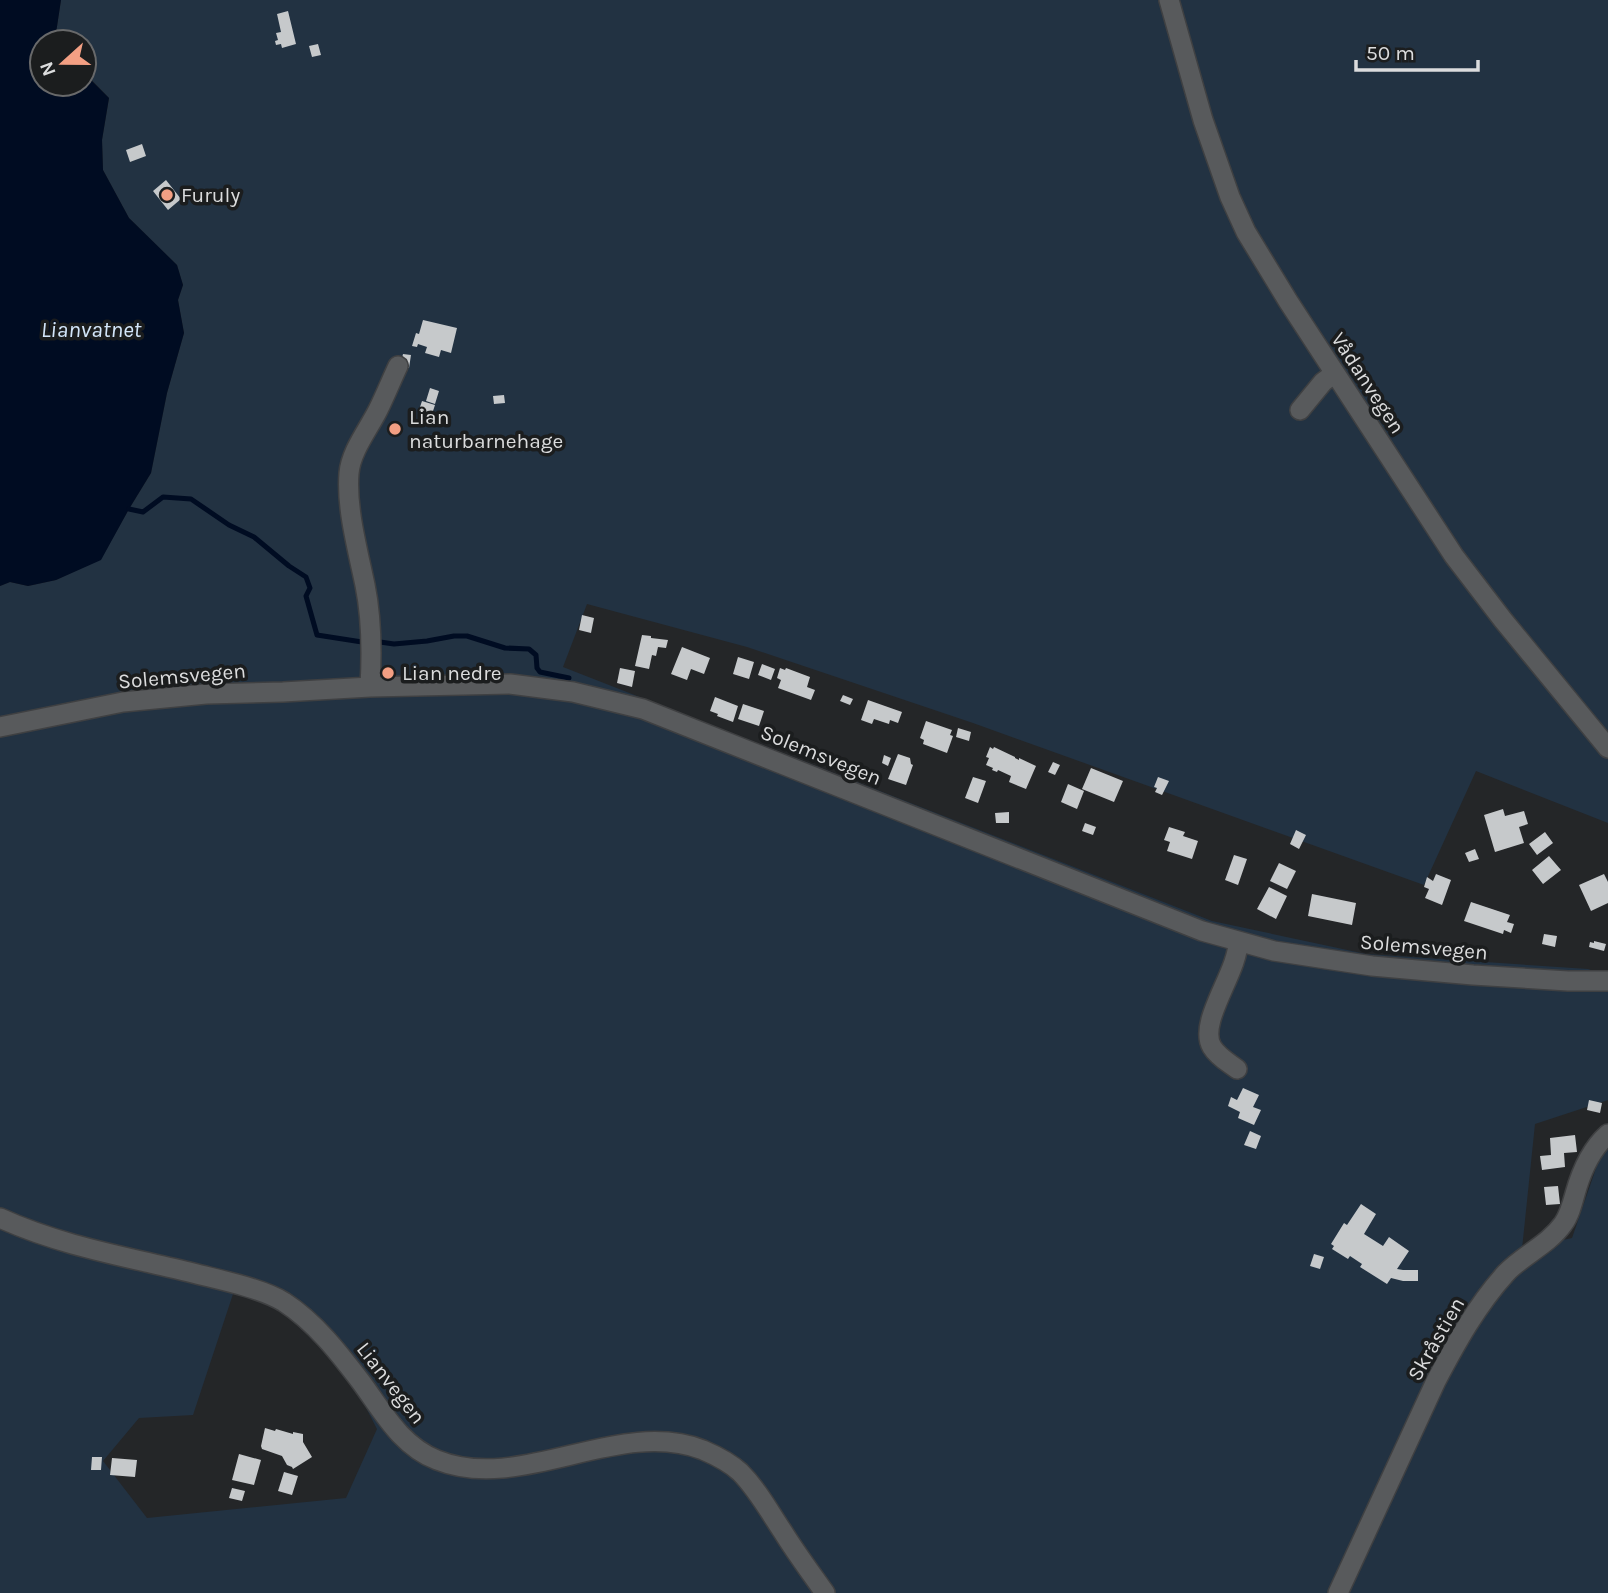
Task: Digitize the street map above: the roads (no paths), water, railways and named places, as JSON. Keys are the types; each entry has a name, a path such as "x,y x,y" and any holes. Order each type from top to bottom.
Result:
{"street":[{"name":"Vådanvegen","path":"1170,0 1203,120 1230,197 1246,232 1288,302 1454,556 1608,748"},
{"path":"370,687 371,620 351,511 349,473 352,460 398,366"},
{"path":"1300,410 1323,382 1335,373"},
{"name":"Solemsvegen","path":"0,727 122,702 206,694 510,684 573,692 643,709 1202,931 1274,951 1372,966 1569,981 1608,981"},
{"path":"1237,1069 1218,1055 1208,1035 1239,950 1238,941"},
{"name":"Skråstien","path":"1338,1593 1452,1350 1478,1308 1506,1274 1516,1263 1554,1236 1565,1222 1584,1167 1591,1153 1608,1134"},
{"name":"Lianvegen","path":"0,1218 33,1232 97,1251 228,1282 284,1302 304,1318 338,1353 404,1439 424,1454 461,1468 508,1468 588,1450 655,1442 696,1447 715,1455 730,1463 754,1488 811,1584 825,1593"}],"water":[{"name":"Lianvatnet","path":"0,0 61,0 57,28 28,28 28,98 98,98 98,87 109,98 102,140 103,170 129,218 177,265 183,285 178,300 184,333 167,393 151,473 101,560 56,580 28,586 10,582 0,586"}],"waterway":[{"path":"129,509 143,512 163,497 191,499 229,525 254,537 306,577 310,588 306,596 317,635 362,642"},
{"path":"380,642 394,644 467,636 505,648 529,649 536,655 540,672 569,678"}],"place":[{"name":"Furuly","path":"167,195"},
{"name":"Lian naturbarnehage","path":"395,429"},
{"name":"Lian nedre","path":"388,673"}]}
